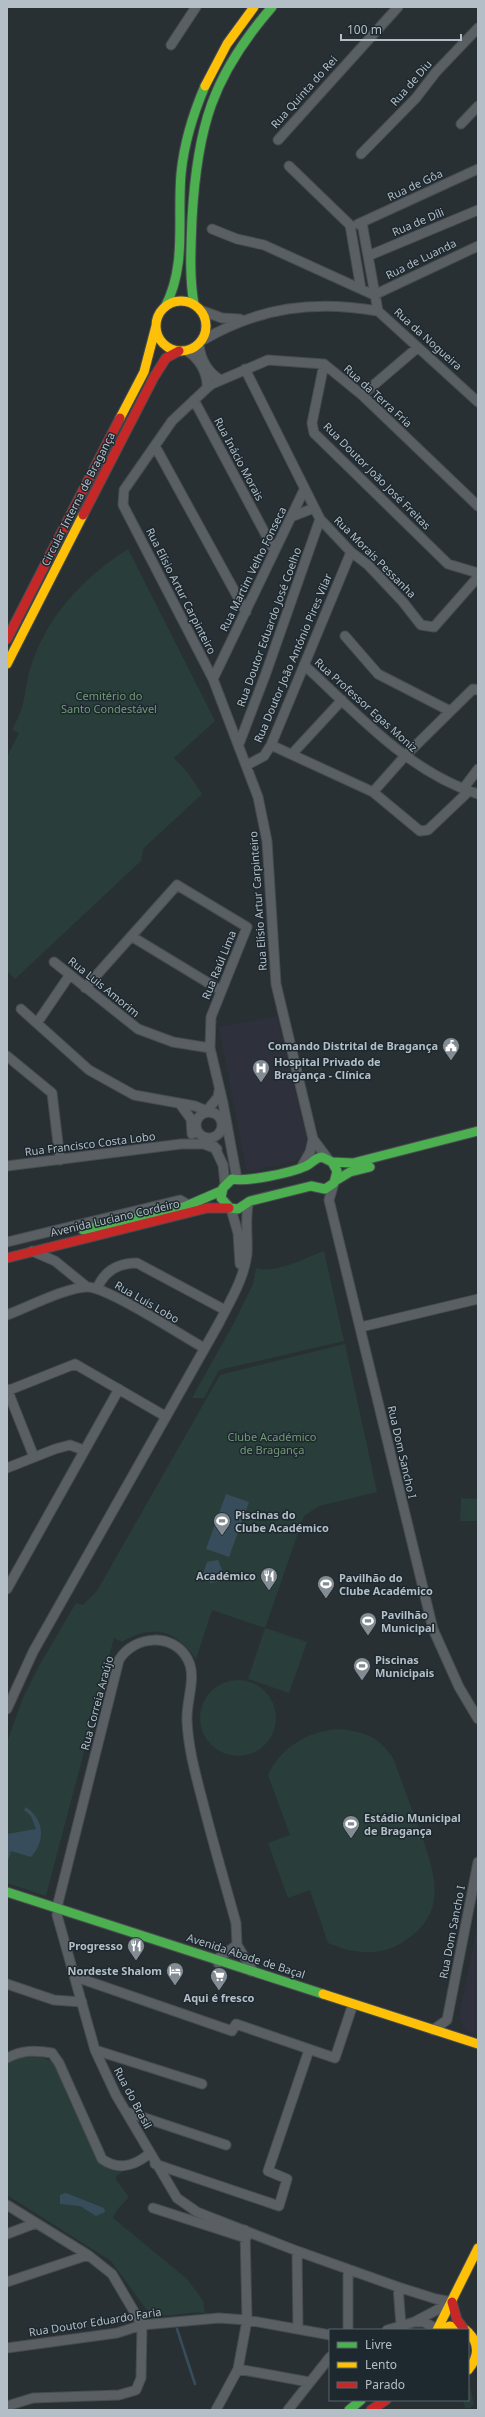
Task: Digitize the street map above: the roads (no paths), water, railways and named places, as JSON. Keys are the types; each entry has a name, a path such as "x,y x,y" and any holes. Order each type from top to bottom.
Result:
{"main road":[{"path":"254,7 238,27 206,81 192,122 181,172 178,270 174,289 160,313 156,326 160,340 165,345 183,351 201,342 206,326 197,307 189,283 194,173 204,126 217,86 236,53 272,7"},
{"path":"164,308 178,301 197,307"},
{"name":"Circular Interna de Bragança","path":"7,638 143,374 156,326"},
{"name":"Circular Interna de Bragança","path":"7,664 154,377 166,358 183,351"},
{"name":"Avenida Luciano Cordeiro","path":"7,1250 189,1205 223,1188 237,1179 243,1181 307,1166 316,1158 353,1163 478,1131"},
{"name":"Avenida Luciano Cordeiro","path":"7,1258 207,1208 230,1208 237,1210 248,1205 250,1201 311,1186 319,1189 325,1189 350,1172 478,1140"},
{"path":"330,1160 337,1171 334,1182"},
{"path":"223,1188 221,1198 230,1208"},
{"name":"Avenida Abade de Baçal","path":"7,1892 57,1911 219,1964 253,1971 478,2050"},
{"name":"Avenida Abade de Baçal","path":"7,1899 57,1911"},
{"name":"Avenida Abade de Baçal","path":"219,1964 242,1975 351,2010 441,2036 478,2044"},
{"path":"438,2329 452,2302 461,2278 478,2248"},
{"path":"452,2302 458,2320 466,2329"},
{"path":"441,2329 450,2326 459,2329"},
{"path":"470,2333 478,2352 472,2369"},
{"path":"349,2410 360,2401"},
{"path":"371,2410 384,2401"}],"street":[{"path":"171,45 196,7"},
{"name":"Rua Quinta do Rei","path":"278,140 398,7"},
{"name":"Rua de Diu","path":"361,154 416,98 436,72 478,28"},
{"path":"478,106 461,124 478,116"},
{"path":"289,166 350,225 361,289"},
{"name":"Rua de Gôa","path":"350,225 362,223 478,169"},
{"name":"Rua de Díli","path":"368,256 478,210"},
{"name":"Rua da Nogueira","path":"362,223 378,311 478,402"},
{"path":"212,229 237,239 264,245 374,295"},
{"name":"Rua de Luanda","path":"374,295 478,246"},
{"name":"Rua da Nogueira","path":"247,318 318,305 346,306 378,311"},
{"path":"197,307 227,320 247,318"},
{"path":"221,380 211,373 204,362 201,342 247,318"},
{"path":"362,395 417,348"},
{"path":"183,351 196,357 204,370 207,388"},
{"path":"246,612 155,446 172,421 207,388 221,380 268,360 324,364"},
{"name":"Rua da Terra Fria","path":"324,364 362,395 478,506"},
{"name":"Rua Doutor João José Freitas","path":"324,364 312,423 314,433 448,564 478,573"},
{"name":"Rua Morais Pessanha","path":"245,369 304,490 320,519 351,552 368,566 404,602 421,625 434,627 478,577"},
{"name":"Rua Inácio Morais","path":"194,400 274,550"},
{"name":"Rua Elísio Artur Carpinteiro","path":"155,446 124,490 123,505 213,679 258,797 267,842 276,984 313,1139"},
{"name":"Rua Martim Velho Fonseca","path":"213,679 304,490"},
{"path":"291,517 314,508"},
{"name":"Rua Doutor Eduardo José Coelho","path":"239,744 266,673 320,519"},
{"name":"Rua Doutor João António Pires Vilar","path":"247,765 264,756 271,745 351,552"},
{"path":"345,636 378,674 450,711"},
{"name":"Rua Professor Egas Moniz","path":"304,665 411,761 466,790 478,794"},
{"path":"374,792 405,756 450,711 473,689 478,690"},
{"path":"292,754 342,700"},
{"path":"271,745 374,792 420,831 428,830 466,790 478,769"},
{"name":"Rua Raúl Lima","path":"85,988 177,885 247,927 220,990 211,1017 210,1048 223,1103 237,1179"},
{"path":"131,936 220,990"},
{"name":"Rua Luis Amorim","path":"54,962 69,976 138,1029 173,1042 210,1048"},
{"path":"37,1023 69,976"},
{"path":"21,1009 96,1073 134,1095 180,1104 208,1112 219,1118 221,1126 228,1133"},
{"path":"7,1056 52,1093 60,1160"},
{"path":"194,1127 199,1117 208,1112 218,1097 219,1091"},
{"path":"180,1104 189,1114 194,1127 217,1149 223,1165 223,1188"},
{"path":"203,1136 215,1136 221,1126"},
{"name":"Rua Francisco Costa Lobo","path":"176,1145 194,1127"},
{"path":"313,1139 330,1160"},
{"path":"301,1167 310,1152 313,1139"},
{"name":"Rua Francisco Costa Lobo","path":"7,1166 176,1145 204,1144 217,1149"},
{"path":"329,1200 334,1182"},
{"path":"319,1189 329,1200"},
{"path":"7,1242 180,1200 189,1205"},
{"name":"Rua Dom Sancho I","path":"329,1200 361,1326 433,1629 459,1687 475,1709 478,1719"},
{"path":"7,1709 33,1652 235,1291 246,1261 245,1224 248,1205"},
{"path":"230,1208 238,1232 240,1253 235,1291"},
{"path":"54,1261 54,1250 60,1244"},
{"name":"Rua Luis Lobo","path":"32,1251 54,1261 92,1288 108,1293 204,1348"},
{"path":"7,1315 67,1292 92,1288 108,1271 123,1264 137,1263 225,1310"},
{"path":"361,1326 478,1299"},
{"path":"34,1457 7,1390 75,1364 165,1416"},
{"path":"7,1589 83,1450 119,1389"},
{"path":"7,1468 70,1445 83,1450"},
{"name":"Rua Correia Araújo","path":"57,1911 119,1660 123,1652 135,1643 150,1640 166,1641 180,1649 191,1668 187,1711 190,1744 203,1805 236,1923 237,1944 253,1971"},
{"name":"Rua Dom Sancho I","path":"450,2008 476,1879 478,1862"},
{"name":"Rua do Brasil","path":"57,1911 96,2050 116,2095 127,2112 149,2154 177,2198 197,2212 245,2234"},
{"path":"219,1964 237,1944"},
{"path":"242,1975 253,1971"},
{"path":"76,1977 232,2031 236,2024 335,2058 351,2010"},
{"path":"7,1984 54,2000 82,2002"},
{"path":"441,2036 450,2008"},
{"path":"441,2036 450,2008"},
{"path":"7,2058 18,2053 37,2050 52,2053 59,2063 102,2159 111,2165 131,2166 149,2154"},
{"path":"96,2050 202,2084"},
{"path":"155,2164 279,2206 287,2180 268,2171 309,2050"},
{"path":"127,2112 226,2145"},
{"path":"7,2205 88,2255 112,2274 142,2325 141,2378 136,2390 119,2395 33,2398 7,2406"},
{"path":"153,2208 245,2234 436,2300 452,2302"},
{"path":"7,2234 36,2223"},
{"path":"216,2410 238,2369 247,2320 245,2234"},
{"path":"297,2251 298,2329"},
{"path":"7,2282 88,2255"},
{"path":"348,2269 348,2329"},
{"path":"398,2287 401,2326"},
{"path":"390,2329 414,2322 452,2302"},
{"name":"Rua Doutor Eduardo Faria","path":"7,2348 117,2333 142,2325 219,2318 247,2320 329,2335"},
{"path":"414,2322 424,2322 436,2329"},
{"path":"288,2410 329,2358"},
{"path":"238,2369 309,2382"}],"water":[{"path":"226,1494 249,1502 229,1557 206,1549"},
{"path":"218,1560 224,1574 222,1581 210,1583 206,1575 203,1574 207,1562"},
{"path":"26,1807 32,1812 39,1824 41,1837 39,1844 31,1857 11,1851 7,1864 7,1834 36,1829 31,1816 24,1810"},
{"path":"66,2193 104,2208 105,2212 96,2216 80,2206 60,2204 60,2195"}],"waterway":[{"path":"177,2329 195,2384"}],"place":[{"name":"Comando Distrital de Bragança","path":"451,1061"},
{"name":"Hospital Privado de Bragança - Clínica","path":"261,1083"},
{"name":"Piscinas do Clube Académico","path":"222,1536"},
{"name":"Académico","path":"269,1591"},
{"name":"Pavilhão do Clube Académico","path":"326,1599"},
{"name":"Pavilhão Municipal","path":"368,1636"},
{"name":"Piscinas Municipais","path":"362,1681"},
{"name":"Estádio Municipal de Bragança","path":"351,1839"},
{"name":"Progresso","path":"136,1961"},
{"name":"Nordeste Shalom","path":"175,1986"},
{"name":"Aqui é fresco","path":"219,1991"}],"park label":[{"name":"Cemitério do Santo Condestável","path":"109,702"},
{"name":"Clube Académico de Bragança","path":"272,1443"}]}
